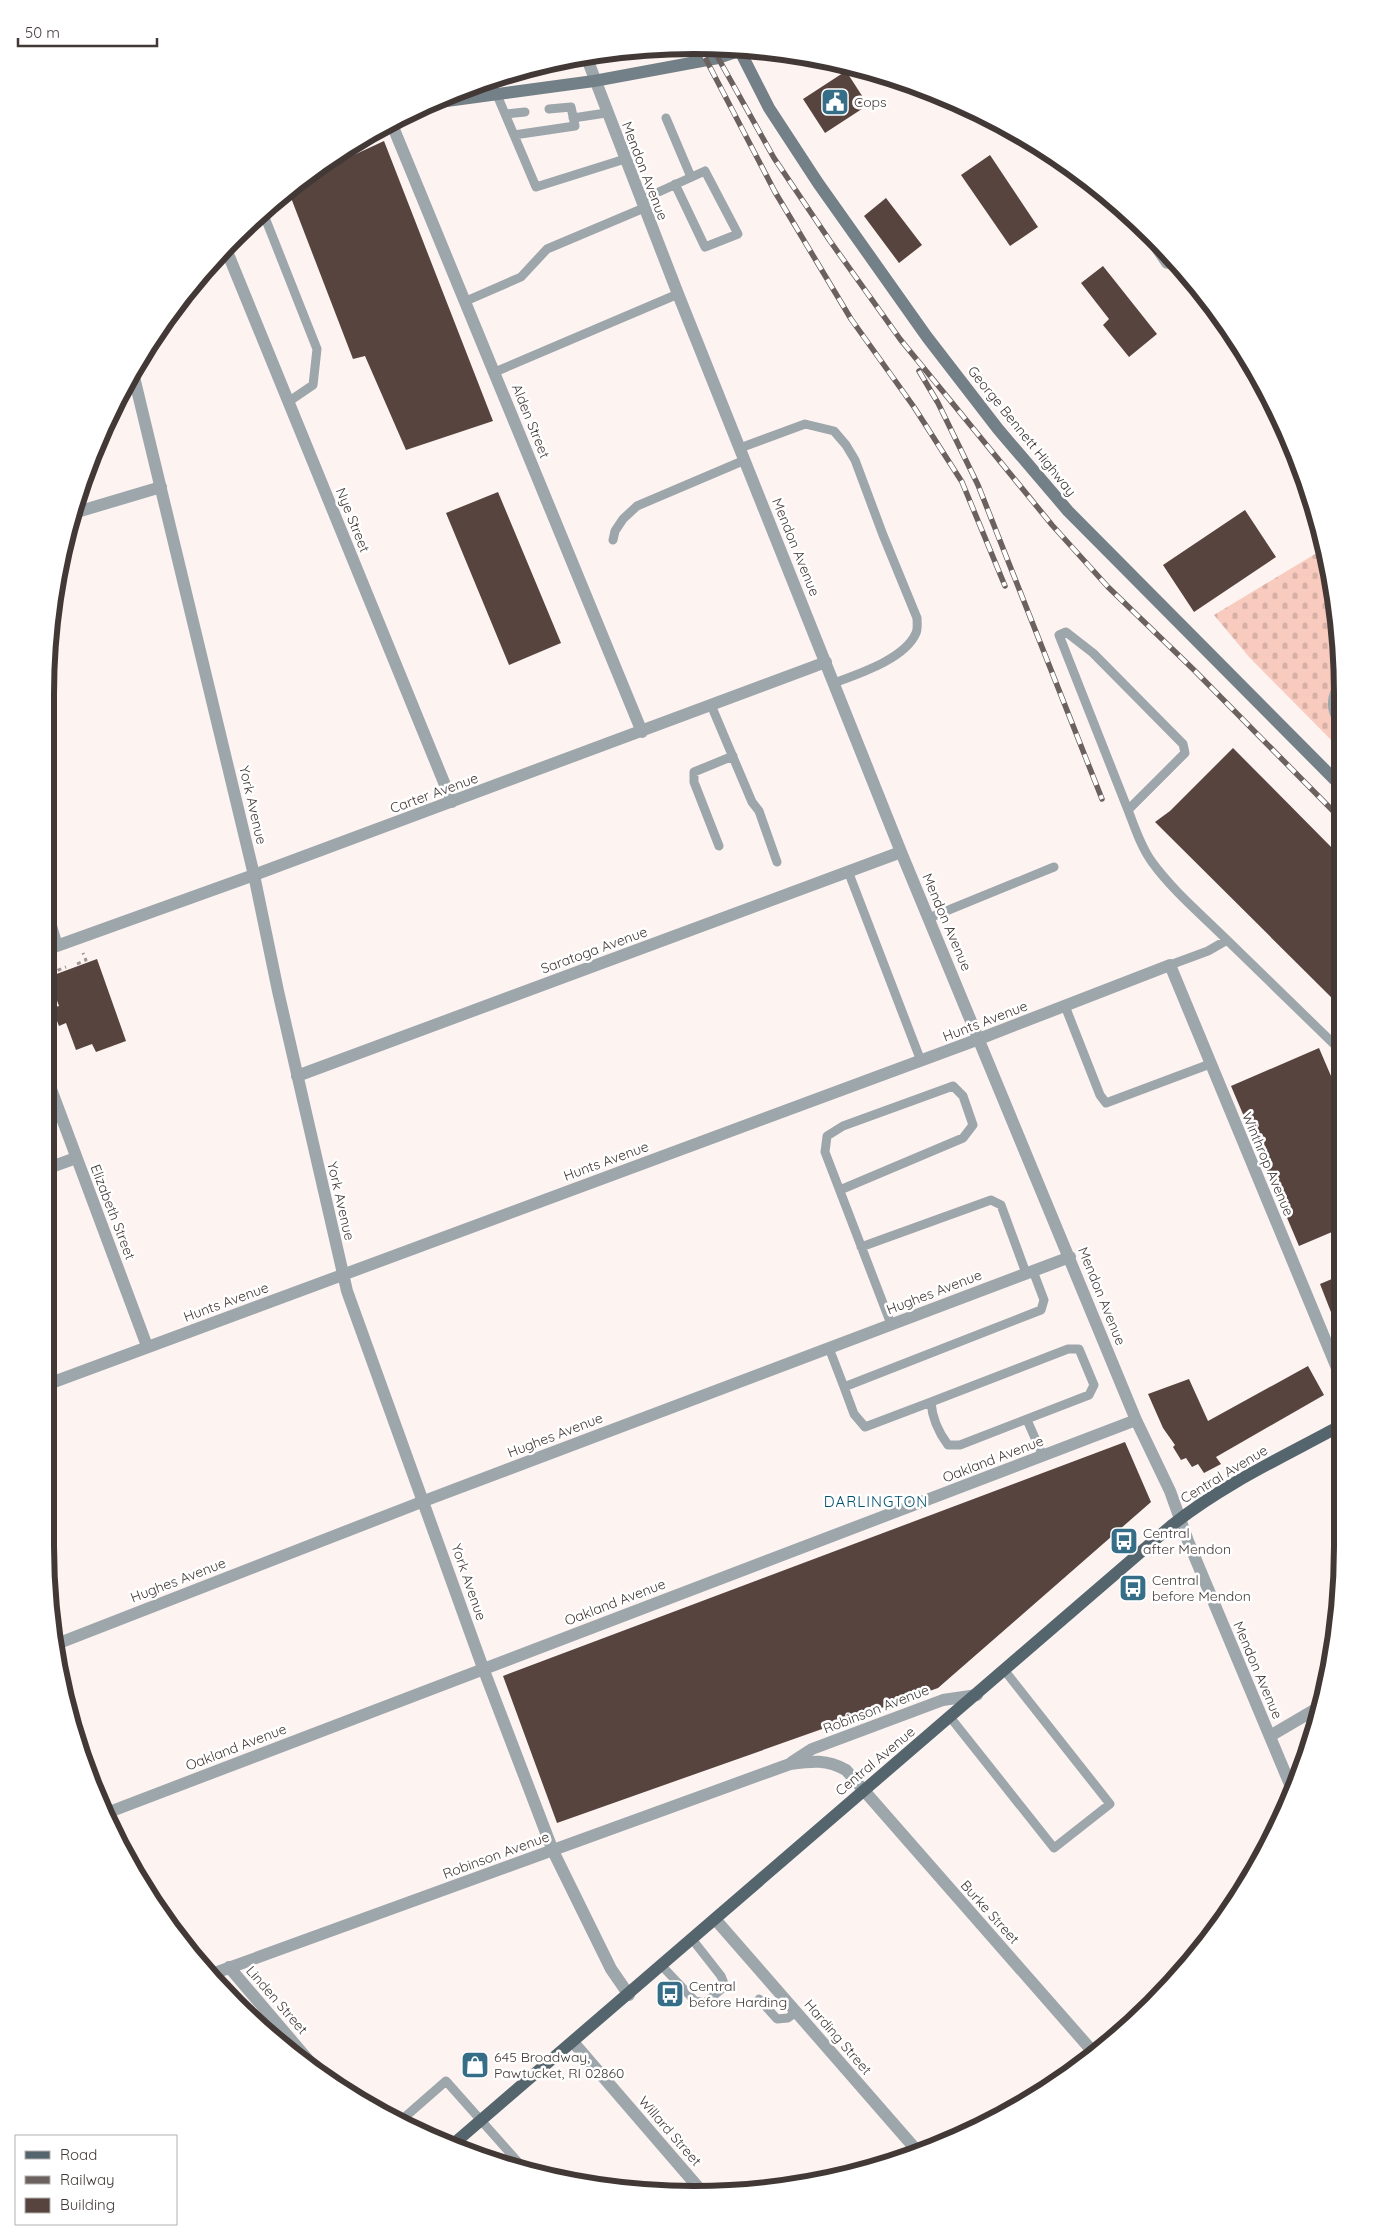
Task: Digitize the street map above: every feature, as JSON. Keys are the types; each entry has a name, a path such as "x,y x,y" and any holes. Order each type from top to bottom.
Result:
{"main road":[{"path":"452,101 594,81 718,58 725,55"},
{"name":"George Bennett Highway","path":"743,56 769,108 818,183 927,337 998,429 1068,511 1334,779"},
{"name":"Central Avenue","path":"457,2141 1181,1518 1227,1488 1334,1429"}],"street":[{"name":"Mendon Avenue","path":"588,63 642,204 901,852 1136,1420 1170,1491 1188,1541 1289,1782"},
{"name":"Alden Street","path":"394,129 642,732"},
{"name":"Nye Street","path":"228,255 452,802"},
{"name":"York Avenue","path":"136,382 254,876 342,1275 483,1668 553,1851 611,1969 629,1995"},
{"path":"81,511 161,487"},
{"name":"Carter Avenue","path":"54,947 254,876 826,662"},
{"name":"Saratoga Avenue","path":"297,1076 901,852"},
{"name":"Hunts Avenue","path":"54,1382 921,1061 1170,966"},
{"name":"Winthrop Avenue","path":"1170,966 1334,1363"},
{"name":"Elizabeth Street","path":"54,1099 147,1346"},
{"path":"54,1166 76,1158"},
{"name":"Hughes Avenue","path":"61,1642 424,1501 1070,1257"},
{"name":"Oakland Avenue","path":"112,1811 1136,1420"},
{"name":"Robinson Avenue","path":"790,1764 812,1749 942,1700 977,1695"},
{"path":"1270,1736 1312,1711"},
{"name":"Robinson Avenue","path":"217,1972 790,1764 820,1760 834,1763 846,1770 862,1791"},
{"name":"Burke Street","path":"862,1791 1090,2049"},
{"name":"Harding Street","path":"715,1920 914,2147"},
{"name":"Linden Street","path":"228,1968 302,2053"},
{"name":"Willard Street","path":"573,2042 697,2186"}],"lane":[{"path":"497,94 536,187 625,160"},
{"path":"514,135 575,126 571,107 550,109"},
{"path":"506,114 524,112"},
{"path":"573,118 606,113"},
{"path":"666,118 691,177"},
{"path":"466,301 521,277 547,249 642,204 675,184 705,171 738,234 705,247 675,184"},
{"path":"266,219 317,349 313,386 288,402"},
{"path":"495,372 678,294"},
{"path":"612,540 615,531 623,519 637,506 742,454 805,424 834,431 846,445 854,460 917,618 917,632 909,644 879,664 834,683"},
{"path":"1128,810 1185,753 1183,744 1093,652 1066,632 1059,634 1071,670 1128,810 1140,839 1157,868 1227,940 1334,1044"},
{"path":"1334,697 1332,700 1332,711 1334,714"},
{"path":"711,705 752,802 759,811 778,862"},
{"path":"719,846 694,782 694,772 733,756"},
{"path":"929,918 1054,867"},
{"path":"848,872 921,1061"},
{"path":"1170,966 1208,951 1227,940"},
{"path":"1065,1006 1100,1095 1106,1103 1210,1064"},
{"path":"840,1190 962,1138 973,1125 963,1096 953,1086 843,1126 827,1136 825,1152 891,1324"},
{"path":"844,1387 1041,1310 1044,1300 1001,1205 990,1200 861,1247"},
{"path":"829,1348 854,1414 865,1427 1068,1349 1080,1349 1094,1385 1089,1395 960,1445 948,1445 932,1413 931,1402"},
{"path":"1027,1420 1043,1456"},
{"path":"950,1717 1029,1819 1054,1848 1110,1804 1005,1670"},
{"path":"662,1966 694,2000 705,2003 725,1986 721,1976 692,1939"},
{"path":"759,1999 777,2019 788,2018 796,2012"},
{"path":"405,2117 446,2081 516,2160"}],"path":[{"path":"77,964 86,960 83,953"},
{"path":"54,965 56,971 66,967"}],"green space":[{"path":"1318,552 1329,610 1333,652 1334,743 1249,657 1214,615"}],"building":[{"name":"Cops","path":"844,72 847,73 868,105 825,133 803,99"},
{"path":"384,141 493,421 406,450 365,356 353,359 291,197 337,163"},
{"path":"990,155 1038,227 1010,246 961,175"},
{"path":"886,198 922,245 899,263 864,216"},
{"path":"1103,266 1157,334 1129,357 1103,325 1109,319 1081,283"},
{"path":"498,492 561,643 509,665 446,513"},
{"path":"1245,510 1276,557 1194,612 1163,565"},
{"path":"1233,748 1334,850 1334,1000 1155,822 1170,811"},
{"path":"97,959 126,1041 96,1052 92,1044 76,1050 66,1023 59,1026 54,1013 54,1007 59,1006 54,992 54,975"},
{"path":"1319,1048 1334,1083 1334,1231 1299,1246 1231,1086"},
{"path":"1334,1278 1334,1320 1320,1284"},
{"path":"1308,1366 1324,1395 1216,1457 1221,1464 1204,1473 1198,1464 1192,1467 1186,1458 1181,1460 1173,1447 1175,1445 1163,1428 1148,1394 1189,1379 1208,1421"},
{"path":"1125,1442 1151,1502 938,1688 557,1823 503,1676"}],"railway":[{"path":"703,54 775,192 851,319 914,407 962,482 1005,586"},
{"path":"716,55 774,158 900,339 1052,525 1108,587 1194,670 1334,812"},
{"path":"919,371 938,403 978,485 1102,799"}],"place":[{"name":"Cops","path":"835,102"},
{"name":"Central after Mendon","path":"1124,1541"},
{"name":"Central before Mendon","path":"1133,1588"},
{"name":"Central before Harding","path":"670,1994"},
{"name":"645 Broadway, Pawtucket, RI 02860","path":"475,2065"}],"district":[{"name":"DARLINGTON","path":"876,1502"}]}
